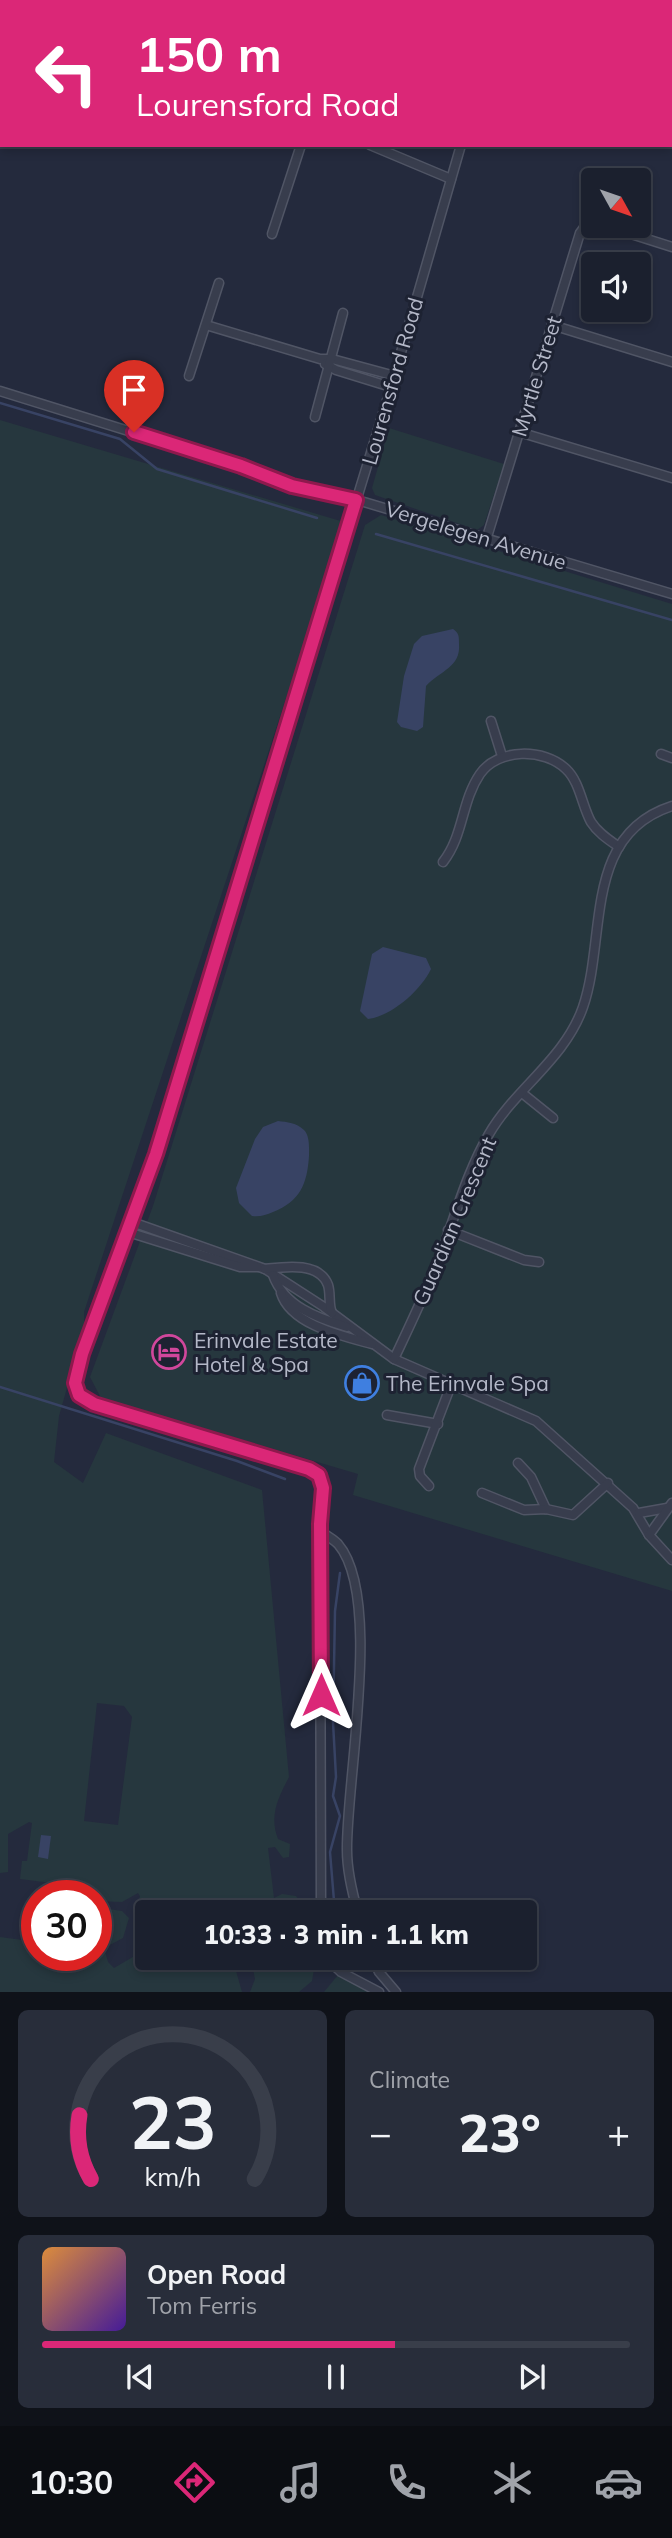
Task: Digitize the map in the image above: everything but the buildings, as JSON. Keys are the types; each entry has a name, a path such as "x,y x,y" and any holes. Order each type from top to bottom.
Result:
{"street":[{"path":"272,234 300,147"},
{"path":"375,147 451,179"},
{"name":"Lourensford Road","path":"321,1900 322,1480 316,1471 94,1404 79,1395 75,1383 82,1354 132,1223 183,1068 395,376 460,147"},
{"name":"Myrtle Street","path":"487,537 581,232"},
{"path":"644,238 672,247"},
{"path":"189,376 219,283"},
{"path":"314,417 343,313"},
{"path":"206,325 320,359 391,387"},
{"path":"551,325 672,362"},
{"path":"330,363 395,376"},
{"name":"Vergelegen Avenue","path":"0,391 241,466 292,486 356,500 487,537 672,594"},
{"path":"519,432 672,478"},
{"path":"491,721 502,756"},
{"path":"443,862 455,847 470,790 484,768 502,756 524,754 565,768 594,827 619,847"},
{"path":"661,754 672,758"},
{"name":"Guardian Crescent","path":"394,1359 489,1134 568,1037 582,1009 592,972 597,912 619,847 643,821 672,806"},
{"path":"522,1093 553,1118"},
{"path":"132,1223 261,1268 332,1313 394,1359 536,1421 639,1513 649,1535 672,1560"},
{"path":"448,1230 524,1260 539,1262"},
{"path":"128,1232 240,1267 297,1266 321,1277 327,1284 332,1313"},
{"path":"273,1275 288,1306 317,1326 374,1345"},
{"path":"281,1293 304,1310 353,1329"},
{"path":"429,1486 420,1476 419,1469 451,1385"},
{"path":"387,1415 438,1424"},
{"path":"517,1463 531,1477 546,1509"},
{"path":"482,1493 524,1510 546,1509 576,1514 608,1483"},
{"path":"639,1513 669,1505"},
{"path":"649,1535 669,1505"},
{"path":"321,1532 339,1545 348,1562 357,1603 360,1664 347,1850 355,1900"},
{"path":"339,1970 379,1992"},
{"path":"378,1970 396,1992"}],"shaded area":[{"path":"0,420 344,522 84,1312 84,1328 59,1416 54,1462 83,1483 106,1433 262,1490 289,1777 278,1800 274,1823 278,1839 290,1844 289,1857 283,1858 275,1847 268,1848 274,1898 282,1894 296,1896 299,1900 139,1900 138,1893 122,1902 112,1902 112,1880 20,1879 22,1861 27,1861 32,1823 29,1822 8,1834 8,1872 0,1873","holes":["97,1703 124,1706 132,1717 118,1825 84,1821"]},
{"path":"389,428 504,464 484,525 477,530 375,495 372,488"},
{"path":"381,515 672,604 672,1591 353,1495 358,1474 101,1398 90,1377 153,1206 365,525"},
{"path":"112,1909 122,1911 129,1918 123,1938 112,1944"},
{"path":"0,1937 21,1940 21,1971 112,1971 112,1966 114,1968 135,1956 135,1970 244,1970 236,1971 242,1992 0,1992"},
{"path":"253,1970 314,1970 312,1981 299,1992 250,1992 255,1979"},
{"path":"338,1975 371,1992 324,1992"}],"water":[{"path":"453,629 458,635 459,652 453,663 426,686 423,727 417,731 401,727 397,722 404,676 414,644 422,636"},
{"path":"383,947 426,958 431,969 405,1001 387,1013 368,1019 360,1011 372,954"},
{"path":"278,1121 295,1124 306,1133 309,1149 304,1184 296,1197 282,1208 268,1214 252,1216 239,1203 236,1188 255,1139 263,1127"},
{"path":"41,1835 51,1836 48,1859 38,1857"}],"waterway":[{"path":"0,403 120,439 157,469 317,518"},
{"path":"376,534 672,620"},
{"path":"0,1387 237,1461 285,1479"},
{"path":"334,1900 330,1852 340,1816 333,1796 336,1777 333,1722 335,1611 340,1573"}],"place":[{"name":"Erinvale Estate Hotel & Spa","path":"169,1352"},
{"name":"The Erinvale Spa","path":"362,1383"}],"route":[{"path":"134,432 268,475 292,486 346,500 356,500 156,1154 82,1354 75,1383 79,1395 94,1404 316,1471 322,1480 323,1488 320,1524 321,1695"}]}
